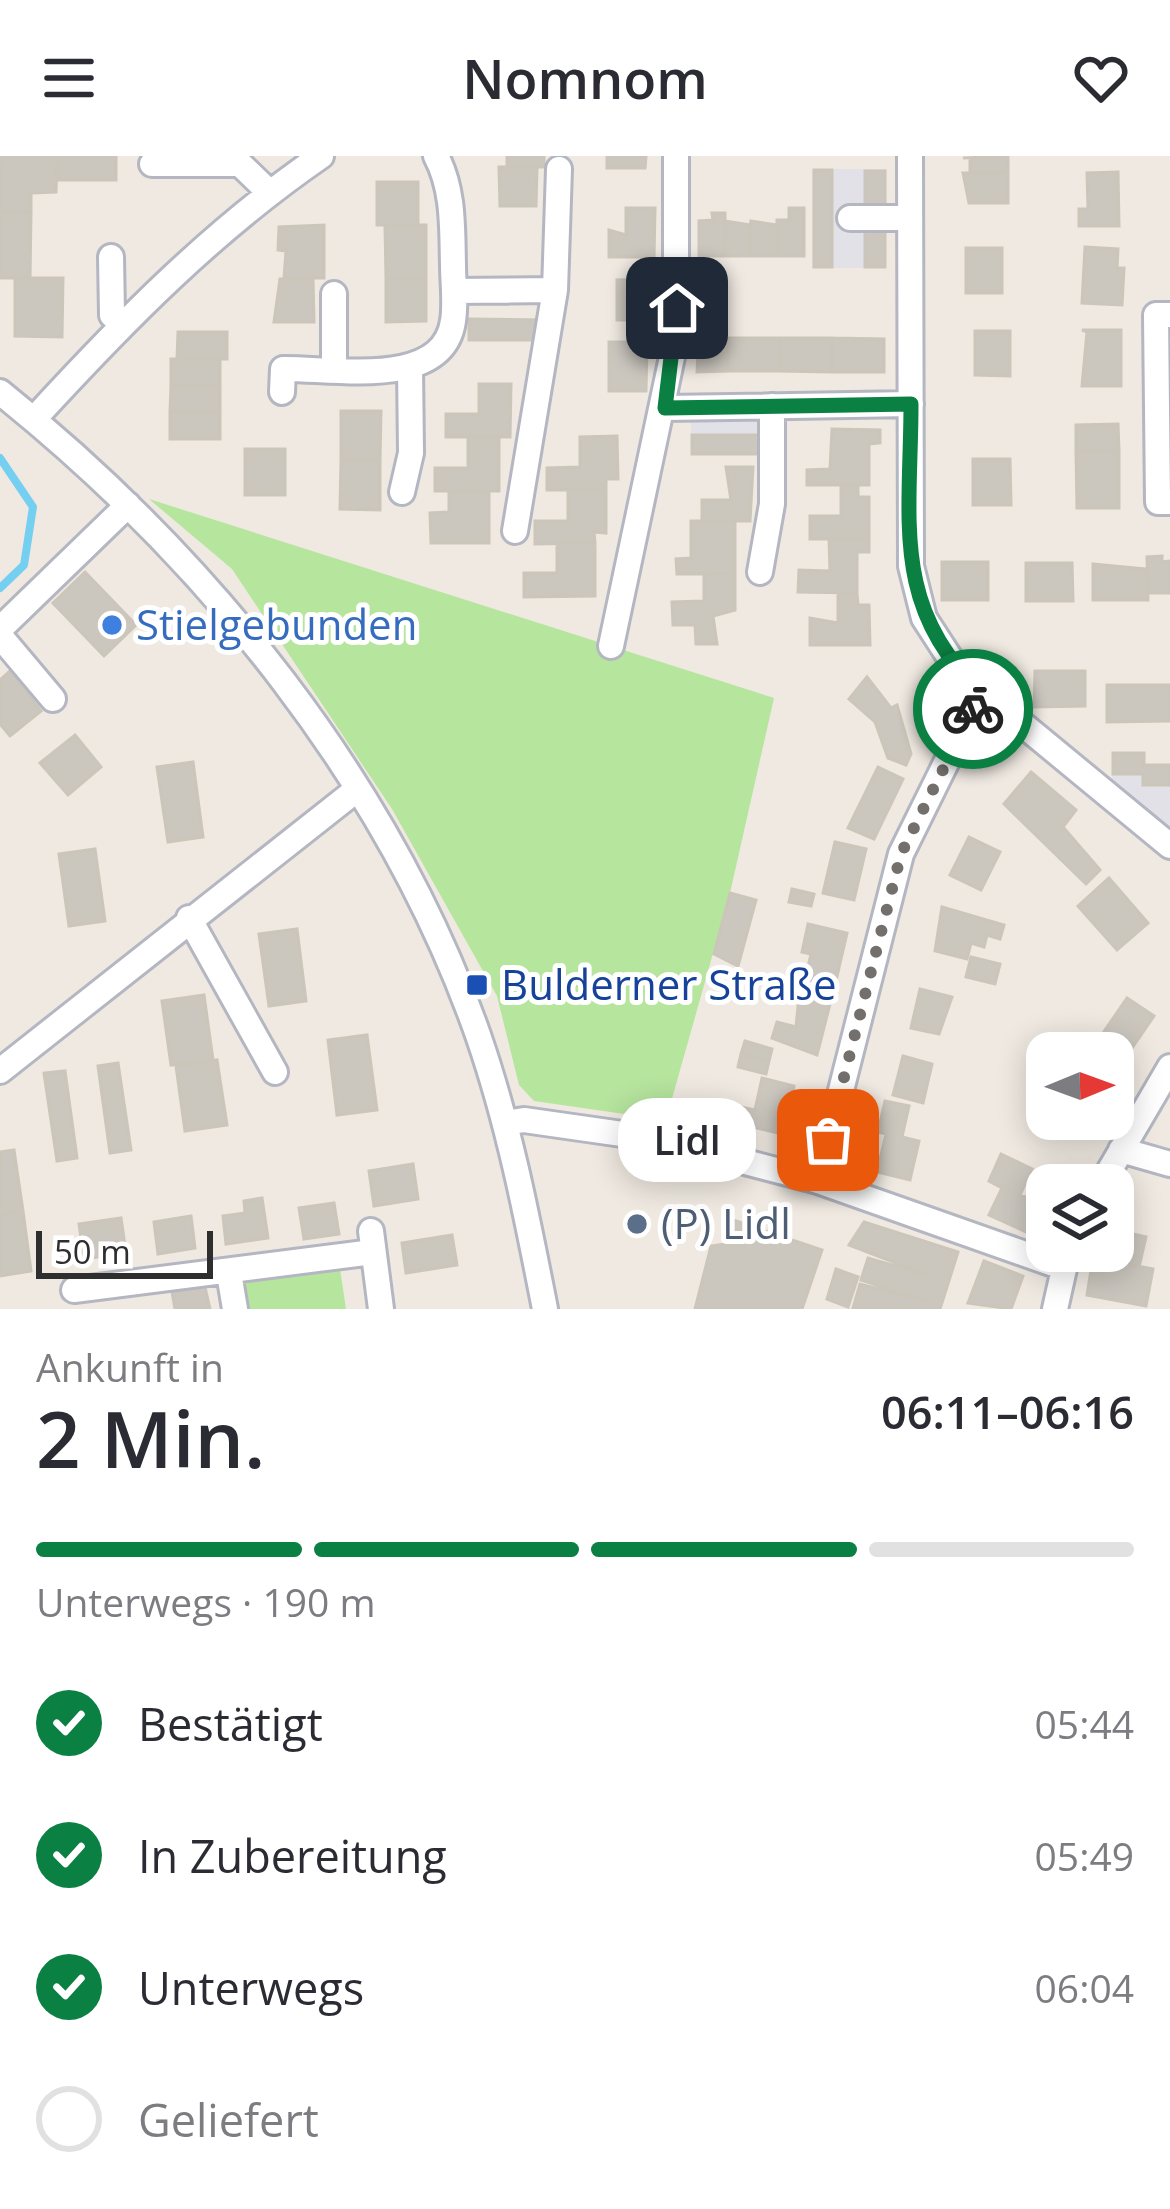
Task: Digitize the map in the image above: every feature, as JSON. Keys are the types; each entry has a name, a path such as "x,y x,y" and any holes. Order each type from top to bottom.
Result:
{"street":[{"path":"34,419 122,324 233,218 321,156"},
{"path":"282,392 283,369 410,367 442,348 453,321 454,291 450,191 436,156"},
{"path":"611,646 665,408 676,338 676,156"},
{"path":"910,156 914,593 937,646 981,692 1170,847"},
{"path":"152,164 240,164 269,192"},
{"path":"515,531 554,290 559,170"},
{"path":"850,218 910,218"},
{"path":"111,257 112,315 122,324"},
{"path":"454,291 554,290"},
{"path":"334,294 334,368"},
{"path":"1170,315 1156,315 1158,502 1170,502"},
{"path":"402,492 411,453 410,367"},
{"path":"0,392 128,505 276,673 355,790 439,942 478,1036 505,1123 545,1309"},
{"path":"665,408 911,404"},
{"path":"760,572 772,504 772,406"},
{"path":"53,699 0,632 128,505"},
{"path":"818,1181 901,854 981,692"},
{"path":"0,1072 355,790"},
{"path":"190,918 275,1072"},
{"path":"1113,1164 1170,1067"},
{"path":"505,1123 524,1120 657,1139 818,1181 1026,1247"},
{"path":"1121,1150 1170,1164"},
{"path":"74,1290 229,1273 372,1241 381,1309"},
{"path":"1055,1309 1062,1272"},
{"path":"229,1273 235,1309"}],"shaded area":[{"path":"812,169 886,169 885,268 812,268"},
{"path":"691,413 767,414 767,454 691,454"},
{"path":"1113,753 1144,753 1145,764 1170,765 1170,831 1112,784"}],"green space":[{"path":"149,499 774,698 730,893 666,1120 534,1101 519,1085 497,996 392,809 232,569"},
{"path":"340,1269 346,1309 247,1309 243,1282"}],"building":[{"path":"1,156 57,156 56,192 31,193 31,212 0,212"},
{"path":"58,156 116,156 116,180 58,180"},
{"path":"507,156 544,156 544,167 507,167"},
{"path":"607,156 646,156 645,168 607,168"},
{"path":"1008,156 1008,173 970,173 970,158 963,158"},
{"path":"499,167 537,167 536,206 500,206"},
{"path":"814,170 832,170 832,267 814,267"},
{"path":"865,171 885,171 885,211 865,211"},
{"path":"1118,172 1119,226 1079,226 1079,209 1088,209 1087,173"},
{"path":"963,173 1008,173 1008,203 969,203"},
{"path":"377,182 418,182 418,225 377,225"},
{"path":"626,208 655,208 654,257 609,257 609,230 626,235"},
{"path":"789,208 804,208 804,256 777,256 777,220 789,220"},
{"path":"0,212 31,212 30,278 0,278"},
{"path":"712,213 725,213 725,256 699,256 699,221 713,220"},
{"path":"725,221 750,225 751,221 751,256 725,256"},
{"path":"751,221 777,225 777,256 751,256"},
{"path":"324,225 324,278 284,278 286,251 278,250 279,227"},
{"path":"385,225 426,225 426,278 386,278"},
{"path":"865,226 885,227 885,267 865,267"},
{"path":"1085,247 1118,249 1117,268 1124,268 1122,305 1082,303"},
{"path":"966,248 1002,248 1002,293 966,293"},
{"path":"15,278 63,278 62,337 15,336"},
{"path":"386,278 426,278 426,321 386,322"},
{"path":"280,279 313,279 314,322 274,322"},
{"path":"654,279 654,320 617,320 617,280"},
{"path":"469,319 544,320 542,340 469,340"},
{"path":"1082,330 1121,330 1121,386 1082,386 1087,332"},
{"path":"975,331 1010,331 1010,376 975,375"},
{"path":"178,332 227,332 227,359 177,359"},
{"path":"699,337 728,338 728,371 697,372"},
{"path":"728,338 780,338 780,371 728,371"},
{"path":"780,338 832,338 832,372 780,371"},
{"path":"832,338 884,339 884,372 832,372"},
{"path":"609,342 647,342 646,391 609,391"},
{"path":"171,359 220,359 220,385 171,386"},
{"path":"479,384 511,384 510,437 446,437 446,414 479,414"},
{"path":"220,385 220,412 170,412 171,386"},
{"path":"341,411 381,411 380,460 341,460"},
{"path":"170,412 220,412 220,439 170,439"},
{"path":"1118,424 1119,451 1076,451 1076,425"},
{"path":"832,429 880,430 880,443 869,444 869,485 807,485 807,470 830,469"},
{"path":"692,435 766,435 766,454 692,454"},
{"path":"617,436 618,479 606,479 606,490 547,490 547,468 580,467 580,437"},
{"path":"468,437 499,437 499,491 435,491 435,468 468,468"},
{"path":"245,449 285,449 285,495 245,495"},
{"path":"1076,451 1119,451 1119,508 1077,508"},
{"path":"973,459 1010,459 1011,505 973,505"},
{"path":"341,460 380,460 380,510 340,509"},
{"path":"726,467 753,467 750,521 702,521 702,500 731,500"},
{"path":"841,485 858,485 858,497 869,497 869,539 810,539 810,516 841,516"},
{"path":"568,490 606,490 606,533 594,532 595,543 535,544 535,521 568,521"},
{"path":"449,491 489,491 489,543 431,543 430,513 449,512"},
{"path":"691,521 735,521 735,573 677,574 676,559 691,558"},
{"path":"829,539 869,539 869,552 857,552 857,593 798,592 799,570 830,571"},
{"path":"557,543 595,543 595,596 524,597 524,573 557,573"},
{"path":"1162,556 1162,562 1170,561 1170,593 1148,593 1147,557"},
{"path":"942,562 988,562 988,600 942,600"},
{"path":"1026,563 1072,563 1073,601 1026,601"},
{"path":"1093,564 1147,569 1148,600 1093,600"},
{"path":"85,572 136,625 104,656 53,603"},
{"path":"735,573 735,610 713,616 717,644 696,644 695,625 673,625 672,602 704,601 704,574"},
{"path":"838,593 857,593 858,605 869,605 870,645 810,645 810,618 838,623"},
{"path":"10,671 41,711 10,736 0,724 0,680"},
{"path":"1035,671 1085,671 1085,706 1034,707"},
{"path":"867,677 891,708 897,705 911,754 906,765 888,758 875,722 849,699"},
{"path":"1107,685 1170,685 1170,721 1107,722"},
{"path":"75,735 101,767 68,795 40,763"},
{"path":"1113,753 1144,753 1144,765 1170,765 1170,785 1143,785 1143,774 1113,774"},
{"path":"193,762 203,837 168,842 157,767"},
{"path":"878,767 903,779 874,839 848,828"},
{"path":"1031,772 1076,810 1063,827 1100,870 1086,884 1004,804"},
{"path":"969,837 1000,852 981,890 950,875"},
{"path":"835,842 866,849 854,900 823,893"},
{"path":"95,849 105,921 69,926 59,854"},
{"path":"1109,878 1148,923 1117,950 1078,906"},
{"path":"792,889 814,894 811,906 789,902"},
{"path":"730,893 756,900 738,966 714,954"},
{"path":"942,907 1004,925 1000,939 987,935 984,947 971,943 967,959 935,951"},
{"path":"808,924 847,933 835,985 805,979 811,954 802,952"},
{"path":"297,929 306,1001 269,1006 259,934"},
{"path":"971,957 1000,964 995,984 966,977"},
{"path":"920,989 952,997 939,1034 911,1028"},
{"path":"204,995 213,1060 171,1065 162,1001"},
{"path":"799,996 830,1004 817,1055 772,1038 777,1022 796,1027"},
{"path":"1127,998 1154,1016 1134,1045 1134,1032 1104,1032"},
{"path":"367,1035 377,1110 337,1115 328,1040"},
{"path":"745,1041 772,1049 769,1061 741,1054"},
{"path":"741,1054 769,1061 766,1074 738,1067"},
{"path":"903,1056 932,1064 923,1103 893,1095"},
{"path":"217,1060 227,1125 185,1131 176,1066"},
{"path":"118,1063 131,1150 110,1153 98,1066"},
{"path":"65,1071 77,1158 57,1161 44,1073"},
{"path":"762,1078 794,1086 782,1134 729,1121 732,1105 755,1110"},
{"path":"885,1101 909,1106 902,1137 919,1141 910,1180 877,1172 886,1134 878,1132"},
{"path":"14,1150 23,1211 0,1214 0,1152"},
{"path":"1001,1154 1026,1166 1020,1195 1026,1197 1026,1232 989,1215 1002,1188 989,1181"},
{"path":"413,1164 418,1199 374,1206 369,1171"},
{"path":"262,1198 268,1238 226,1244 223,1216 245,1213 244,1201"},
{"path":"334,1203 339,1234 304,1239 299,1208"},
{"path":"23,1211 31,1271 0,1276 0,1214"},
{"path":"191,1216 195,1248 158,1254 154,1222"},
{"path":"121,1218 126,1253 84,1259 79,1224"},
{"path":"733,1220 822,1250 802,1309 695,1309 711,1246 726,1244"},
{"path":"864,1222 958,1252 940,1309 853,1308 860,1284 926,1301 861,1280 868,1258 927,1275 849,1245"},
{"path":"1134,1234 1146,1237 1139,1267 1134,1266"},
{"path":"452,1235 457,1265 406,1273 402,1243"},
{"path":"984,1261 1023,1276 1011,1309 968,1303"},
{"path":"1134,1266 1153,1269 1146,1306 1087,1295 1091,1272 1134,1272"},
{"path":"836,1269 858,1277 848,1307 827,1299"},
{"path":"205,1287 210,1309 175,1309 172,1292"}],"waterway":[{"path":"0,458 33,507 24,565 0,588"}],"way so far":[{"path":"828,1140 901,854 973,709"}],"place":[{"name":"Stielgebunden","path":"112,625"},
{"name":"Bulderner Straße","path":"477,985"},
{"name":"Lidl","path":"828,1140"},
{"name":"(P) Lidl","path":"637,1224"}],"route":[{"path":"677,308 665,408 911,404 914,593 937,646 981,692 973,709"}]}
